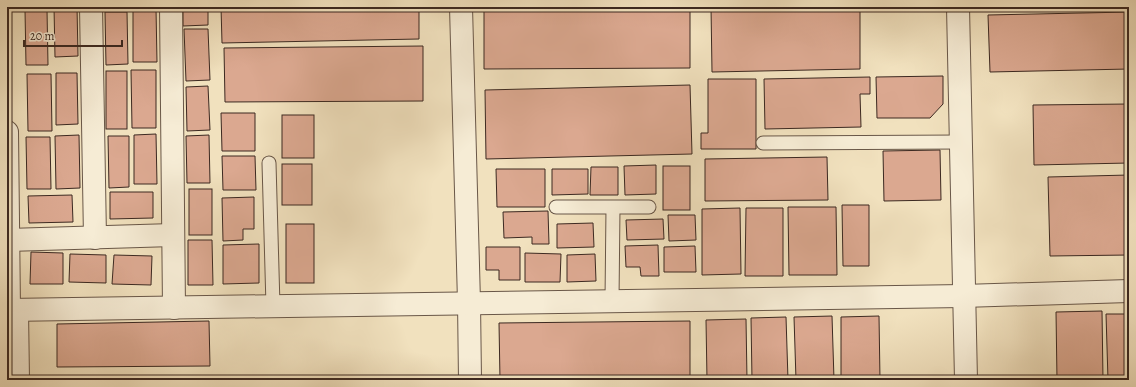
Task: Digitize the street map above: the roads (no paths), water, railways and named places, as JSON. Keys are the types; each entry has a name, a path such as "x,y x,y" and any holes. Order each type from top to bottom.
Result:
{"street":[{"path":"91,7 95,238"},
{"path":"170,7 174,308"},
{"path":"461,7 470,380"},
{"path":"958,7 966,380"},
{"path":"7,132 8,240 11,310 18,380"},
{"path":"8,240 173,235"},
{"path":"11,310 469,302 963,296 1129,291"}],"lane":[{"path":"763,143 961,142"},
{"path":"269,163 273,306"},
{"path":"556,207 649,207"},
{"path":"612,301 613,208"}]}
